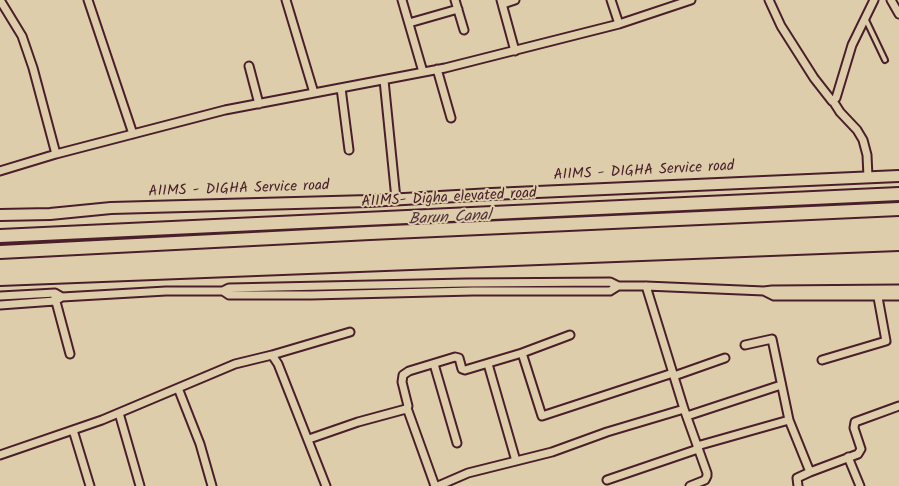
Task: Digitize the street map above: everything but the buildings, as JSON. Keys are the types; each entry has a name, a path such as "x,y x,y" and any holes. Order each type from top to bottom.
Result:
{"highway":[{"name":"AIIMS- Digha elevated road","path":"0,236 899,194"},
{"name":"AIIMS- Digha elevated road","path":"0,252 899,209"}],"main road":[{"name":"AIIMS - DIGHA Service road","path":"0,215 50,214 111,208 396,199 899,176"}],"street":[{"path":"0,0 22,36 33,68 56,154"},
{"path":"88,0 133,134"},
{"path":"286,0 314,93"},
{"path":"402,0 422,72"},
{"path":"455,0 464,30"},
{"path":"515,0 502,2 515,51"},
{"path":"610,0 619,24"},
{"path":"0,171 56,154 225,110 384,80 515,51 619,24 691,0"},
{"path":"769,0 781,26 814,78 863,140 867,154 868,177"},
{"path":"833,101 836,98 852,45 874,0"},
{"path":"891,0 899,14"},
{"path":"409,23 458,9"},
{"path":"249,66 259,104"},
{"path":"437,69 451,118"},
{"path":"384,80 396,199"},
{"path":"341,88 349,150"},
{"path":"0,296 57,297 166,291 223,291 229,288 610,282 618,286 764,291 877,292 899,296"},
{"path":"646,286 707,476 703,481 690,486"},
{"path":"877,292 899,288"},
{"path":"822,360 886,341 877,292"},
{"path":"0,305 57,297"},
{"path":"57,297 70,354"},
{"path":"0,455 119,413 236,364 350,332"},
{"path":"570,336 465,370 462,369 457,356 409,371 403,375 402,382 408,403 407,408 436,486 468,473 552,452 608,432 781,385"},
{"path":"745,345 772,339 789,420 810,472"},
{"path":"522,353 542,416 725,358"},
{"path":"272,355 278,364 309,439 326,486"},
{"path":"434,364 457,443"},
{"path":"488,364 516,461"},
{"path":"178,388 200,444 212,486"},
{"path":"798,486 797,478 861,451 854,428 855,422 899,406"},
{"path":"309,439 407,408"},
{"path":"119,413 140,486"},
{"path":"607,480 697,447 789,420"},
{"path":"73,430 90,486"},
{"path":"848,457 860,486"}],"lane":[{"path":"865,18 885,60"}],"railway":[{"path":"0,286 899,251"}],"water label":[{"name":"Barun Canal","path":"450,219"}]}
